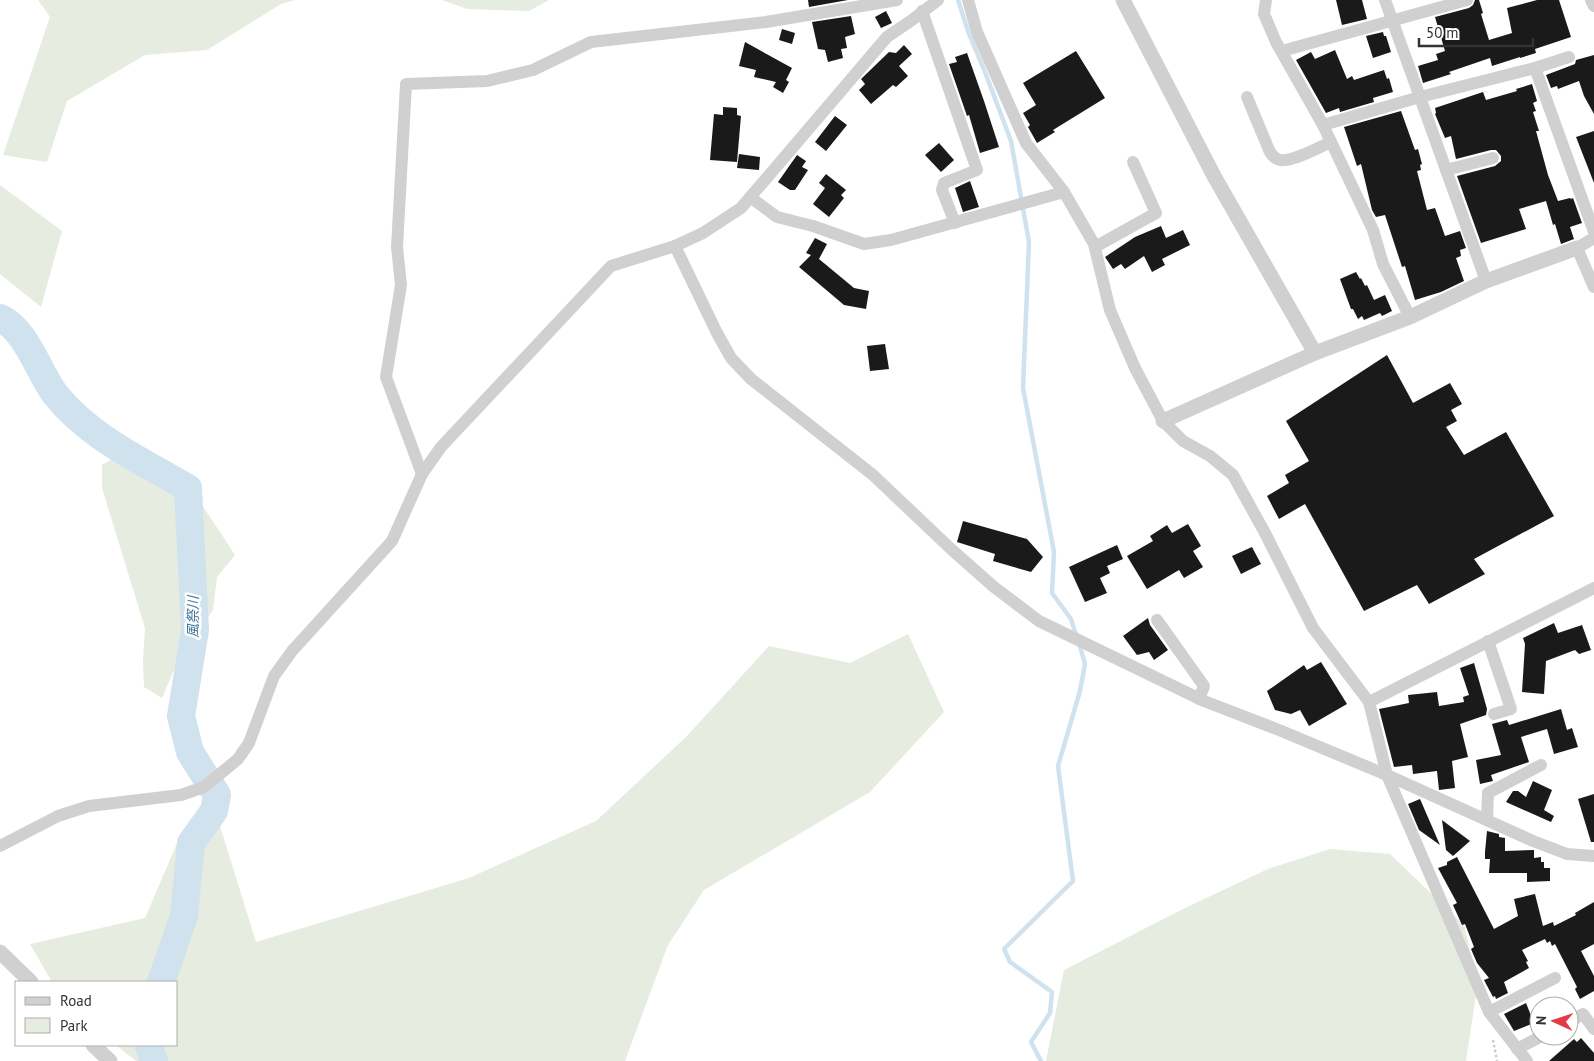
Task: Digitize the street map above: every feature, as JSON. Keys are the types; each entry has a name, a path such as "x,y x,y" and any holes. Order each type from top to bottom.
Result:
{"street":[{"path":"422,474 386,377 401,285 396,247 406,84 487,81 533,70 591,42 766,22 897,0"},
{"path":"0,846 58,816 89,806 181,795 204,787 238,759 250,743 274,676 292,652 392,541 422,474 441,448 610,266 675,246 703,233 741,208 887,37 938,0"},
{"path":"968,0 977,32 1026,143 1064,192 1095,247 1110,310 1135,368 1163,421 1183,441 1210,456 1233,475 1265,532 1313,628 1369,702 1386,775 1489,1012 1527,1061"},
{"path":"1122,0 1214,176 1316,353"},
{"path":"1266,0 1264,14 1323,125 1373,230 1383,264 1410,317"},
{"path":"1385,0 1486,281"},
{"path":"1282,51 1467,0"},
{"path":"1591,0 1594,6"},
{"path":"922,11 977,170 944,182 942,190 955,223"},
{"path":"1323,125 1420,97 1535,68 1569,57"},
{"path":"1535,68 1594,232"},
{"path":"1247,97 1269,150 1279,160 1290,160 1331,142"},
{"path":"1446,170 1493,158"},
{"path":"1095,247 1156,213 1134,162"},
{"path":"750,196 777,217 813,226 864,244 886,242 1064,192"},
{"path":"1163,421 1316,353 1410,317 1486,281 1577,248 1594,238"},
{"path":"675,246 731,358 750,379 873,476 994,587 1039,622 1199,699 1386,775 1533,841 1567,854 1594,856"},
{"path":"1577,248 1594,287"},
{"path":"1369,702 1594,588"},
{"path":"1157,620 1204,686 1199,699"},
{"path":"1488,641 1511,709 1494,714"},
{"path":"1487,819 1488,793 1541,765"},
{"path":"0,952 30,981"},
{"path":"1489,1012 1555,978"},
{"path":"1579,1016 1583,1014 1594,1029"},
{"path":"1517,1049 1529,1043"},
{"path":"94,1046 110,1061"}],"green space":[{"path":"38,0 295,0 281,4 207,50 145,55 67,101 47,162 3,155 50,17"},
{"path":"442,0 549,0 529,11 467,9"},
{"path":"0,185 62,231 41,307 0,274"},
{"path":"114,458 132,470 168,465 202,505 235,555 217,577 213,610 181,653 162,698 144,687 145,628 102,488 102,465"},
{"path":"908,634 944,712 870,792 704,890 668,945 625,1061 136,1061 117,1046 178,1046 178,981 51,981 30,944 145,918 178,841 220,826 256,942 469,878 596,821 686,737 769,646 850,663"},
{"path":"1330,849 1390,854 1464,925 1478,982 1466,1061 1046,1061 1064,970 1183,909 1268,869"}],"building":[{"path":"808,0 848,0 809,7"},
{"path":"1336,0 1362,0 1367,19 1342,25"},
{"path":"1475,0 1479,0 1489,40 1512,33 1507,8 1537,0 1559,0 1571,37 1535,49 1536,53 1520,58 1492,66 1490,58 1423,83 1418,66 1438,60 1436,54 1445,51 1435,17 1469,8"},
{"path":"886,11 892,23 881,28 875,17"},
{"path":"851,16 855,34 845,37 847,48 841,49 843,58 828,62 825,50 818,49 812,22"},
{"path":"782,29 795,33 792,44 779,40"},
{"path":"1383,32 1391,52 1373,58 1366,36"},
{"path":"745,42 792,68 786,80 789,82 783,93 773,87 776,82 754,77 756,70 739,66"},
{"path":"904,45 912,54 899,66 908,76 896,87 893,85 871,104 859,90 865,84 861,79 889,52 896,53"},
{"path":"1335,50 1347,79 1352,76 1354,80 1384,70 1387,79 1389,78 1393,92 1373,98 1374,102 1340,112 1339,108 1326,113 1296,60 1311,52 1315,59"},
{"path":"1076,51 1105,98 1053,130 1055,132 1037,143 1023,113 1036,105 1023,83"},
{"path":"967,53 999,147 980,153 969,115 967,116 949,64 957,62 955,57"},
{"path":"1594,55 1594,114 1584,96 1579,81 1558,89 1557,86 1551,88 1546,75 1575,64 1576,60"},
{"path":"1532,84 1537,101 1533,103 1536,111 1533,112 1539,131 1536,131 1548,175 1558,201 1573,198 1582,223 1570,227 1574,239 1561,244 1546,201 1519,209 1526,229 1481,243 1457,176 1495,166 1501,161 1501,156 1496,150 1491,150 1456,159 1451,136 1445,138 1435,114 1435,108 1483,92 1486,100 1517,91 1516,89"},
{"path":"723,107 737,108 737,115 741,116 737,162 710,160 714,114 723,115"},
{"path":"1401,111 1415,150 1418,149 1422,164 1420,165 1421,170 1417,171 1427,210 1435,208 1445,236 1460,231 1466,248 1460,250 1461,256 1456,258 1464,281 1441,292 1415,300 1405,266 1402,267 1385,215 1376,217 1372,210 1361,164 1357,166 1344,127"},
{"path":"835,116 847,125 826,151 815,142"},
{"path":"1594,131 1594,183 1576,137"},
{"path":"939,143 954,160 941,172 925,155"},
{"path":"739,154 760,157 759,170 737,168"},
{"path":"797,155 806,161 802,167 808,170 795,190 790,190 778,182"},
{"path":"826,174 846,190 841,195 844,198 829,217 813,204 825,188 819,183"},
{"path":"970,181 979,207 963,212 955,188"},
{"path":"1161,226 1166,238 1183,230 1190,245 1162,259 1165,265 1152,272 1144,256 1125,269 1121,264 1113,269 1105,257 1135,237"},
{"path":"815,238 827,244 819,259 854,288 869,291 866,309 844,305 799,267 811,255 806,253"},
{"path":"1356,272 1365,286 1367,285 1374,300 1385,295 1392,311 1382,316 1380,313 1364,320 1362,316 1358,319 1353,309 1351,309 1340,279"},
{"path":"885,344 889,369 870,371 867,346"},
{"path":"1387,355 1413,403 1450,383 1462,404 1451,410 1457,421 1446,427 1464,455 1506,432 1554,516 1474,559 1485,574 1429,604 1417,585 1364,611 1305,504 1279,519 1267,496 1289,483 1285,475 1309,461 1286,421"},
{"path":"963,521 1027,539 1043,557 1031,572 993,561 995,554 957,542"},
{"path":"1188,524 1201,546 1193,551 1203,567 1184,578 1179,570 1147,589 1127,556 1153,541 1150,536 1167,525 1172,533"},
{"path":"1117,545 1123,559 1107,566 1110,573 1100,578 1107,593 1085,602 1069,567"},
{"path":"1252,547 1261,564 1241,574 1232,556"},
{"path":"1148,618 1150,625 1168,650 1154,660 1149,652 1137,655 1123,636"},
{"path":"1554,623 1558,633 1582,625 1591,650 1579,654 1575,650 1546,661 1544,694 1522,692 1525,644 1523,638"},
{"path":"1321,662 1347,704 1309,726 1300,710 1291,714 1275,710 1267,691 1304,665 1307,670"},
{"path":"1474,663 1487,709 1486,715 1460,724 1468,757 1452,761 1455,788 1439,790 1437,771 1413,774 1412,765 1394,767 1379,709 1409,703 1408,695 1437,692 1439,706 1464,702 1463,697 1469,695 1460,668"},
{"path":"1561,709 1567,730 1572,728 1578,747 1554,754 1547,729 1521,737 1529,762 1491,775 1493,781 1480,784 1476,760 1501,755 1492,724 1507,720 1509,725"},
{"path":"1533,781 1552,790 1544,810 1554,816 1551,822 1506,802 1513,791 1518,791 1526,797"},
{"path":"1594,794 1594,842 1591,842 1578,799"},
{"path":"1420,799 1440,845 1419,830 1408,804"},
{"path":"1442,820 1470,841 1453,856 1446,850"},
{"path":"1487,831 1499,834 1499,837 1505,838 1505,851 1534,850 1534,858 1541,857 1541,862 1544,862 1544,868 1550,868 1550,881 1527,882 1527,873 1489,873 1490,859 1485,859"},
{"path":"1457,857 1494,929 1518,916 1514,899 1535,894 1543,926 1553,922 1554,926 1576,915 1575,913 1594,902 1594,944 1581,951 1594,976 1594,991 1580,999 1575,989 1577,987 1555,944 1552,946 1550,941 1547,943 1545,939 1522,950 1528,961 1526,962 1529,968 1504,982 1508,993 1496,999 1495,996 1493,997 1484,980 1489,978 1477,963 1471,949 1474,947 1465,924 1462,925 1453,905 1457,903 1438,868 1447,865 1447,862"},
{"path":"1526,1003 1529,1010 1529,1025 1514,1031 1504,1014"},
{"path":"1581,1038 1594,1053 1594,1061 1549,1061 1566,1046 1579,1046"}],"waterway":[{"path":"958,0 969,34 1011,141 1029,242 1023,388 1054,552 1052,593 1071,619 1076,635"},
{"name":"風祭川","path":"0,318 9,324 25,341 55,394 84,423 117,447 188,488 195,630 181,716 190,752 217,795 214,811 191,843 184,916 161,981"},
{"path":"1041,1061 1031,1042 1050,1013 1052,992 1010,962 1004,949 1073,881 1058,766 1080,691 1085,664 1079,643"},
{"name":"風祭川","path":"149,1046 154,1061"}]}
